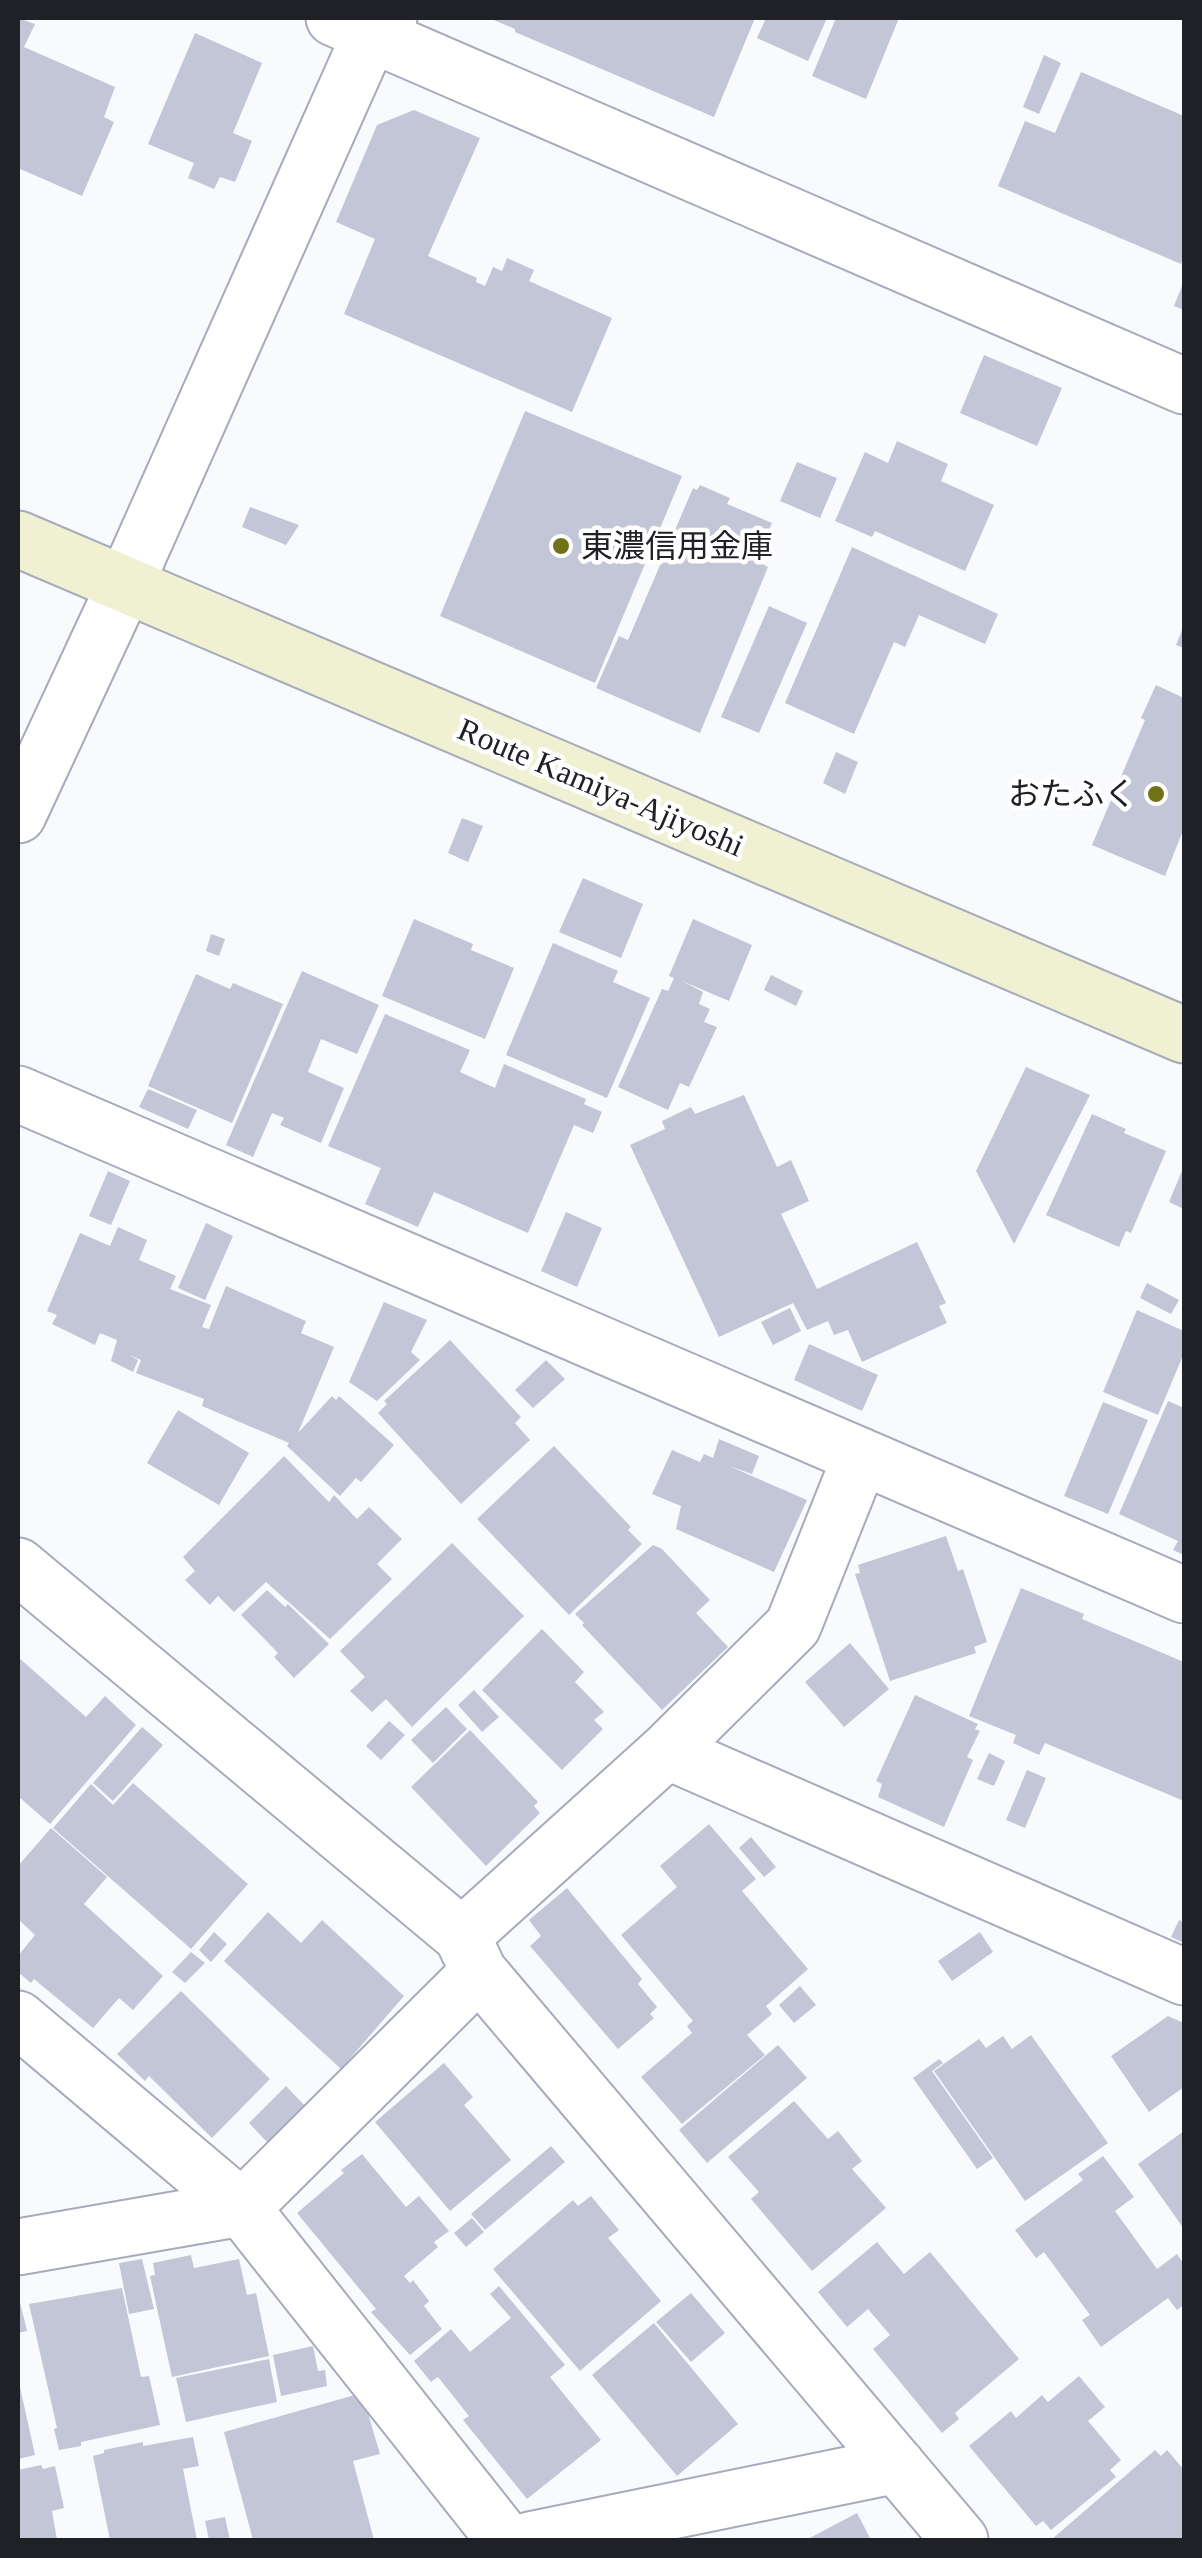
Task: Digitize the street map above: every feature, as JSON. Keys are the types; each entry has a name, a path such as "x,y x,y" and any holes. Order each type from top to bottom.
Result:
{"main road":[{"name":"Route Kamiya-Ajiyoshi","path":"18,539 1184,1035"}],"street":[{"path":"18,815 125,585 365,23 1184,386"},
{"path":"18,1094 1184,1595"},
{"path":"18,2247 242,2208 470,1954 793,1626 861,1456"},
{"path":"18,1566 470,1954 960,2540"},
{"path":"667,1751 1184,1977"},
{"path":"18,2019 242,2208 505,2540"},
{"path":"530,2540 896,2464"}],"building":[{"path":"18,18 35,24 24,47 115,87 104,117 114,122 82,196 18,168"},
{"path":"489,18 755,18 714,117"},
{"path":"766,18 827,18 808,61 757,38"},
{"path":"836,18 899,18 866,99 812,76"},
{"path":"195,33 262,63 233,133 252,141 235,182 220,177 214,189 188,178 194,163 148,144"},
{"path":"1044,55 1061,63 1039,114 1023,107"},
{"path":"1081,72 1184,116 1181,264 998,186 1025,121 1055,133"},
{"path":"414,110 480,138 428,256 477,278 476,282 485,286 493,267 502,271 507,258 534,270 529,281 612,318 572,412 344,314 375,239 336,222 377,125"},
{"path":"1184,281 1184,310 1174,306"},
{"path":"984,355 1062,388 1037,446 960,413"},
{"name":"東濃信用金庫","path":"525,411 682,476 595,683 440,616"},
{"path":"897,441 948,464 941,481 994,505 965,571 875,531 872,537 835,521 865,452 888,463"},
{"path":"797,462 837,478 820,518 780,501"},
{"path":"700,485 730,498 727,504 772,523 755,560 768,567 700,733 596,688 619,636 628,640 693,488 697,490"},
{"path":"250,507 299,525 286,545 242,527"},
{"path":"852,547 998,614 985,644 919,615 905,647 894,642 854,734 785,703"},
{"path":"769,606 807,623 759,733 721,717"},
{"path":"1184,625 1184,648 1176,645"},
{"path":"1156,685 1184,698 1184,828 1165,876 1092,845"},
{"path":"836,752 858,762 845,794 823,783"},
{"path":"462,818 483,826 468,862 448,853"},
{"path":"583,878 643,904 621,958 559,932"},
{"path":"414,919 473,944 471,950 514,968 485,1039 382,996"},
{"path":"693,919 752,945 729,1001 682,981 703,992 699,1004 710,1009 704,1022 717,1027 689,1087 680,1083 668,1110 618,1087 662,989 668,991 674,978 669,976"},
{"path":"211,934 225,939 219,956 206,951"},
{"path":"553,943 618,971 613,982 650,998 607,1098 506,1055"},
{"path":"302,971 379,1005 357,1054 321,1039 308,1072 344,1088 321,1143 280,1125 284,1118 272,1113 253,1157 226,1145"},
{"path":"196,974 230,989 233,983 283,1004 232,1123 148,1086"},
{"path":"771,975 803,991 796,1006 764,990"},
{"path":"385,1014 470,1050 460,1072 495,1088 504,1064 586,1099 584,1104 602,1112 593,1133 574,1125 528,1233 434,1192 418,1227 365,1204 381,1168 328,1146"},
{"path":"1026,1067 1090,1095 1014,1244 976,1171"},
{"path":"148,1089 197,1110 188,1129 139,1107"},
{"path":"744,1095 777,1167 791,1160 809,1201 781,1214 817,1289 917,1242 946,1303 939,1306 947,1323 862,1362 848,1330 834,1335 828,1321 807,1330 793,1303 719,1337 630,1145 665,1129 662,1121 691,1107 695,1114"},
{"path":"1092,1114 1166,1151 1131,1233 1126,1231 1119,1247 1046,1215"},
{"path":"1184,1166 1184,1209 1169,1202"},
{"path":"108,1171 130,1181 111,1225 89,1216"},
{"path":"566,1212 602,1228 577,1287 541,1271"},
{"path":"206,1223 233,1236 205,1300 178,1288"},
{"path":"118,1227 147,1240 139,1260 176,1276 170,1289 211,1305 202,1327 209,1329 226,1286 306,1321 301,1333 334,1347 298,1433 332,1396 336,1400 339,1396 394,1445 361,1482 356,1478 340,1496 287,1446 289,1443 202,1406 204,1399 136,1373 141,1360 129,1355 138,1360 133,1372 111,1361 117,1340 100,1333 95,1345 52,1324 57,1315 47,1311 80,1233 110,1246"},
{"path":"1147,1283 1179,1300 1171,1314 1140,1298"},
{"path":"384,1302 427,1320 411,1352 420,1360 377,1401 349,1382"},
{"path":"790,1308 801,1331 773,1345 761,1322"},
{"path":"1137,1310 1184,1331 1184,1353 1158,1415 1103,1392"},
{"path":"450,1340 521,1417 515,1423 530,1440 461,1504 378,1413 387,1404 384,1401"},
{"path":"809,1344 878,1375 862,1411 794,1380"},
{"path":"546,1360 565,1379 533,1408 515,1390"},
{"path":"1168,1401 1184,1408 1184,1555 1173,1550 1178,1541 1119,1514"},
{"path":"1103,1402 1148,1420 1108,1514 1064,1496"},
{"path":"178,1410 249,1453 219,1505 147,1463"},
{"path":"719,1439 759,1456 752,1474 729,1466 807,1500 774,1572 676,1529 681,1506 652,1494 672,1450 700,1462 704,1454 713,1458"},
{"path":"554,1446 631,1527 628,1530 642,1544 569,1615 477,1519"},
{"path":"284,1456 329,1502 334,1495 357,1519 369,1507 402,1539 377,1564 392,1579 330,1639 266,1582 234,1612 218,1596 210,1605 185,1580 195,1571 183,1557"},
{"path":"946,1536 958,1571 963,1569 987,1642 974,1647 976,1653 890,1681 855,1574 860,1573 858,1565"},
{"path":"452,1543 524,1616 412,1727 386,1699 372,1712 350,1691 365,1677 340,1651"},
{"path":"653,1545 662,1549 710,1600 696,1613 728,1647 662,1710 575,1614"},
{"path":"1021,1588 1084,1614 1082,1619 1184,1662 1184,1801 1045,1743 1039,1755 1013,1743 1016,1735 969,1716"},
{"path":"267,1590 285,1607 288,1604 329,1644 294,1678 274,1657 278,1653 241,1615"},
{"path":"542,1629 584,1672 575,1682 604,1712 594,1720 603,1729 562,1770 482,1690"},
{"path":"850,1643 889,1689 844,1727 805,1682"},
{"path":"18,1657 86,1717 105,1696 136,1725 50,1824 18,1796"},
{"path":"474,1690 499,1717 482,1732 458,1705"},
{"path":"915,1695 978,1724 975,1729 980,1731 967,1757 973,1760 944,1827 878,1797 882,1784 876,1781"},
{"path":"446,1707 467,1729 433,1763 411,1740"},
{"path":"389,1721 405,1735 381,1760 366,1746"},
{"path":"142,1727 163,1745 113,1801 93,1783"},
{"path":"470,1730 538,1802 534,1806 540,1813 486,1866 411,1787"},
{"path":"989,1753 1005,1761 994,1786 977,1779"},
{"path":"1027,1770 1046,1778 1025,1828 1006,1820"},
{"path":"133,1783 248,1884 191,1949 53,1828 91,1784 113,1805"},
{"path":"709,1824 756,1879 742,1891 808,1969 766,2006 772,2014 747,2035 765,2055 682,2124 641,2077 692,2033 687,2026 693,2021 621,1935 677,1887 660,1866"},
{"path":"51,1828 107,1877 84,1904 163,1976 133,2010 119,1998 93,2028 34,1979 31,1983 18,1972 18,1956 35,1935 18,1919 18,1866"},
{"path":"751,1837 776,1867 764,1877 739,1848"},
{"path":"567,1888 642,1979 638,1984 657,2007 650,2014 654,2018 618,2049 530,1946 541,1936 529,1920"},
{"path":"268,1912 301,1943 322,1920 404,1996 341,2069 224,1961"},
{"path":"1179,1920 1184,1922 1184,1943 1171,1937"},
{"path":"214,1932 227,1944 211,1962 199,1950"},
{"path":"980,1932 993,1952 952,1981 938,1961"},
{"path":"191,1952 205,1963 185,1983 172,1972"},
{"path":"800,1986 816,2005 794,2023 779,2005"},
{"path":"181,1991 270,2079 212,2138 149,2076 145,2081 117,2054"},
{"path":"1168,2016 1184,2023 1184,2087 1149,2112 1111,2056"},
{"path":"1031,2035 1108,2143 1025,2201 934,2071 979,2039 986,2048 1003,2036 1012,2049"},
{"path":"778,2045 807,2078 707,2163 679,2130"},
{"path":"939,2059 943,2063 932,2071 993,2158 977,2169 913,2078"},
{"path":"444,2063 473,2097 464,2105 511,2160 450,2211 375,2122"},
{"path":"286,2086 305,2106 267,2142 249,2123"},
{"path":"794,2101 828,2139 838,2131 862,2161 852,2169 886,2208 812,2271 751,2199 759,2192 728,2157"},
{"path":"1184,2131 1184,2229 1138,2164"},
{"path":"551,2146 565,2162 485,2230 471,2214"},
{"path":"362,2154 406,2207 419,2196 449,2231 434,2242 438,2247 404,2276 410,2283 413,2280 429,2301 424,2306 442,2329 410,2355 371,2312 376,2309 297,2213"},
{"path":"1103,2156 1134,2197 1115,2211 1157,2269 1177,2254 1184,2264 1184,2305 1177,2310 1168,2298 1101,2347 1082,2320 1090,2315 1044,2252 1036,2258 1015,2230 1083,2180 1078,2174"},
{"path":"591,2196 619,2230 608,2238 661,2301 580,2371 493,2269 573,2200 578,2206"},
{"path":"472,2218 484,2232 466,2247 454,2233"},
{"path":"877,2242 904,2274 930,2252 1019,2359 955,2413 959,2419 942,2433 873,2349 890,2335 868,2309 847,2327 818,2292"},
{"path":"191,2255 194,2268 239,2259 247,2295 256,2293 269,2356 172,2377 150,2276 155,2275 153,2263"},
{"path":"142,2259 154,2309 129,2314 119,2263"},
{"path":"499,2286 565,2365 550,2377 601,2440 527,2499 463,2420 469,2416 438,2377 431,2382 414,2361 451,2329 470,2352 511,2318 490,2294"},
{"path":"122,2288 141,2377 149,2376 160,2425 59,2450 29,2304"},
{"path":"691,2293 725,2333 691,2362 656,2322"},
{"path":"18,2294 27,2331 18,2333"},
{"path":"654,2323 738,2424 677,2476 592,2375"},
{"path":"313,2346 318,2371 325,2370 327,2386 281,2396 273,2355"},
{"path":"269,2359 277,2402 186,2422 176,2378"},
{"path":"1079,2376 1105,2407 1088,2421 1121,2460 1110,2470 1116,2477 1051,2530 1043,2521 1036,2526 969,2446 1011,2411 1016,2418 1042,2395 1048,2402"},
{"path":"18,2378 35,2455 18,2459"},
{"path":"362,2393 380,2454 353,2461 374,2540 253,2540 224,2432"},
{"path":"193,2437 199,2466 183,2469 197,2540 110,2540 93,2456 143,2442 143,2446"},
{"path":"1155,2450 1161,2456 1167,2450 1184,2470 1184,2540 1051,2540"},
{"path":"41,2465 43,2469 55,2466 64,2508 52,2511 57,2540 18,2540 18,2470"},
{"path":"857,2513 871,2540 806,2540"},
{"path":"225,2517 230,2540 209,2540 205,2521"}],"place":[{"name":"東濃信用金庫","path":"561,546"},
{"name":"おたふく","path":"1156,794"}]}
